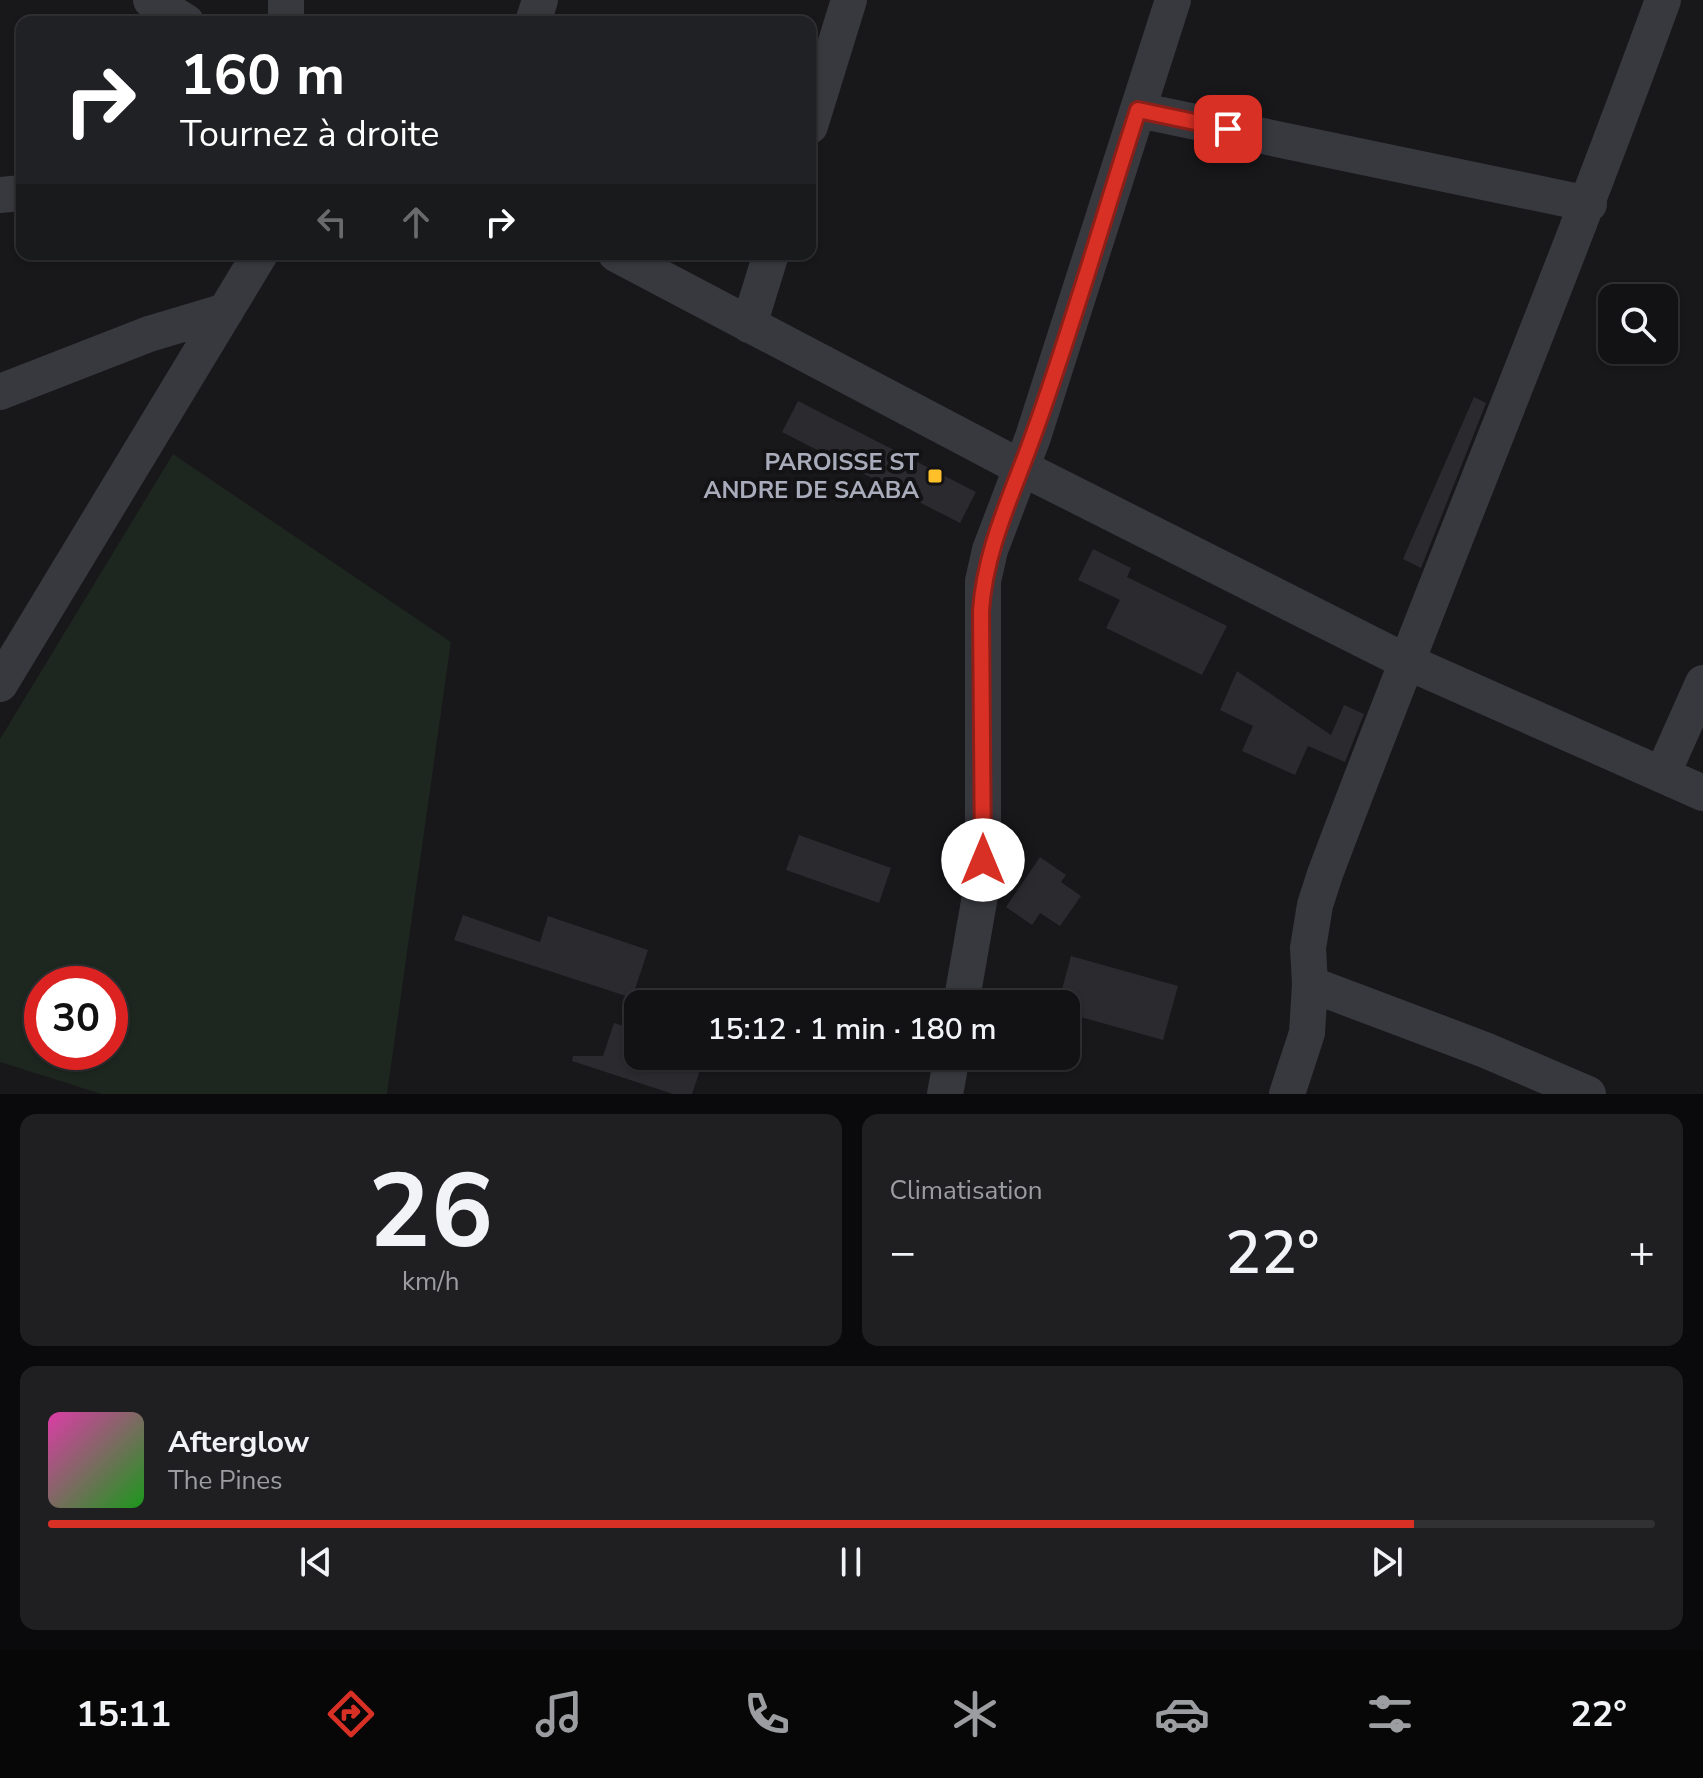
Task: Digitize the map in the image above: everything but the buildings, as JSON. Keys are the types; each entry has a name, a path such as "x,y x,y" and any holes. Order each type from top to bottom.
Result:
{"street":[{"path":"151,0 176,16"},
{"path":"816,107 849,0"},
{"path":"963,990 983,879 983,581 990,550 1033,437 1173,0"},
{"path":"1287,1094 1307,1033 1310,984 1308,948 1315,905 1405,661 1589,204 1663,0"},
{"path":"1138,110 1589,204"},
{"path":"0,684 256,260"},
{"path":"627,260 1020,467 1405,661 1703,793"},
{"path":"749,325 769,260"},
{"path":"0,392 149,334 226,311"},
{"path":"1662,775 1703,683"},
{"path":"1310,984 1485,1050 1588,1094"},
{"path":"945,1094 949,1070"}],"shaded area":[{"path":"173,454 451,642 387,1094 101,1094 25,1070 128,1070 128,966 24,966 24,1070 0,1062 0,739"}],"place":[{"name":"PAROISSE ST ANDRE DE SAABA","path":"935,476"}],"route":[{"path":"983,860 981,611 983,581 990,550 1033,437 1138,110 1228,129"}]}
